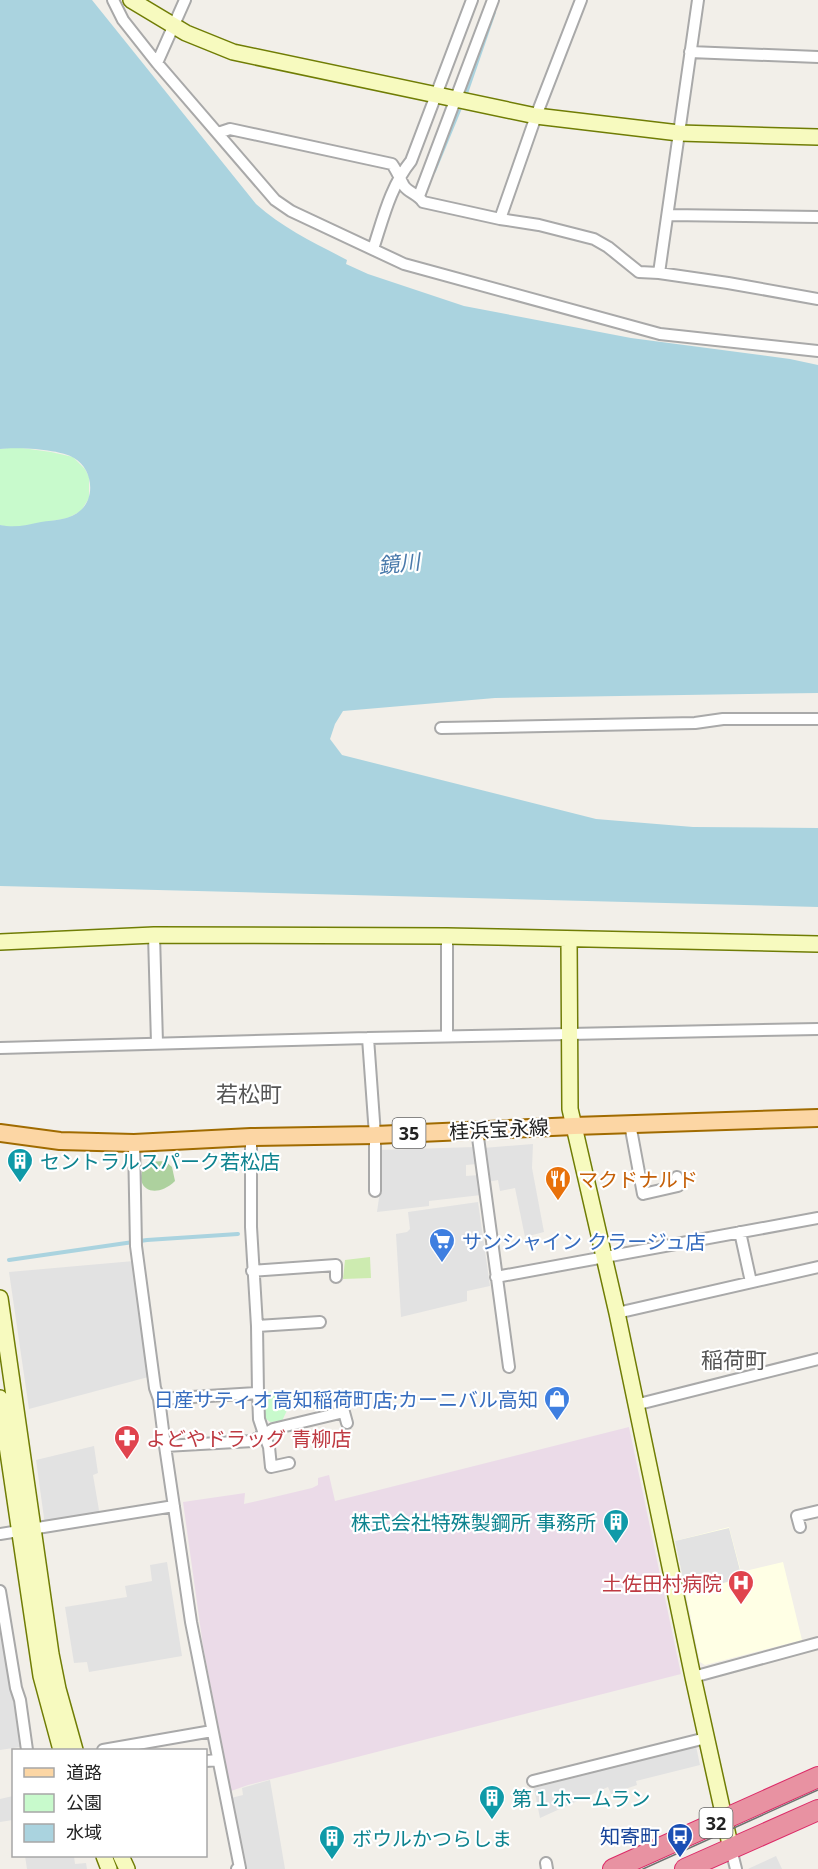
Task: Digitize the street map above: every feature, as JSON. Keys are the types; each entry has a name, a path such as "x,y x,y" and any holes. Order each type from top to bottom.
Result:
{"highway":[{"name":"32","path":"613,1869 818,1777"},
{"name":"32","path":"685,1869 818,1810"}],"main road":[{"name":"桂浜宝永線","path":"0,1134 60,1141 134,1143 818,1118"}],"street":[{"path":"113,0 123,20 158,63 275,200 291,211 404,264 660,334 818,351"},
{"path":"131,0 173,27 233,52 536,116 679,133 818,137"},
{"path":"158,63 185,0"},
{"path":"373,249 400,175 411,161 472,0"},
{"path":"419,196 493,0"},
{"path":"500,219 536,116 581,0"},
{"path":"659,273 698,0"},
{"path":"690,52 818,57"},
{"path":"218,133 230,129 392,164 405,188 419,196 423,202 539,225 594,239 608,247 639,272 659,273 818,298"},
{"path":"668,215 818,217"},
{"path":"441,728 695,723 723,719 818,719"},
{"path":"153,934 157,1043"},
{"path":"0,942 153,934 447,936 818,944"},
{"path":"447,936 447,1036"},
{"path":"569,939 570,1108 617,1313 706,1738 736,1869"},
{"path":"0,1048 818,1029"},
{"path":"368,1038 375,1135 375,1191"},
{"path":"630,1124 643,1194 678,1186 677,1177"},
{"path":"477,1130 509,1367"},
{"path":"251,1137 252,1271 257,1326 259,1419 269,1447 271,1467 290,1463"},
{"path":"134,1143 136,1242 155,1388 159,1399 191,1622 239,1869"},
{"path":"496,1277 818,1218"},
{"path":"740,1232 751,1282"},
{"path":"252,1271 336,1265 336,1277"},
{"path":"617,1313 818,1267"},
{"path":"0,1298 41,1676 61,1749"},
{"path":"257,1326 320,1322"},
{"path":"635,1405 818,1359"},
{"path":"159,1399 258,1393"},
{"path":"0,1398 2,1422 58,1689 75,1749"},
{"path":"165,1446 253,1441 273,1429 344,1412 347,1424"},
{"path":"0,1534 174,1506"},
{"path":"800,1527 797,1516 818,1511"},
{"path":"0,1591 27,1749"},
{"path":"693,1677 818,1643"},
{"path":"109,1749 212,1731"},
{"path":"533,1781 706,1738"},
{"path":"207,1761 218,1760"}],"shaded area":[{"path":"533,1144 532,1168 544,1232 525,1237 515,1188 500,1191 498,1180 488,1182 483,1148"},
{"path":"475,1147 477,1164 466,1165 466,1176 479,1175 481,1195 429,1201 429,1206 377,1212 380,1191 378,1150"},
{"name":"サンシャイン クラージュ店","path":"478,1202 490,1286 467,1291 467,1301 401,1317 396,1234 407,1232 410,1229 408,1212"},
{"path":"134,1261 152,1376 29,1409 9,1272"},
{"path":"629,1427 681,1674 231,1791 203,1646 183,1502 245,1493 244,1504 312,1488 318,1485 318,1478 329,1475 335,1501"},
{"path":"94,1446 98,1473 93,1475 100,1516 45,1525 36,1460"},
{"name":"土佐田村病院","path":"729,1527 741,1572 783,1562 802,1640 705,1665 700,1662 675,1541"},
{"path":"729,1528 742,1578 686,1593 675,1541"},
{"path":"167,1562 182,1656 89,1672 87,1662 74,1663 65,1607 127,1597 125,1586 152,1581 150,1565"},
{"path":"0,1611 20,1747 0,1750"},
{"path":"696,1746 700,1765 636,1781 637,1785 611,1794 608,1787 540,1818 534,1788"},
{"path":"270,1780 285,1869 246,1869 231,1798 243,1795 242,1788"},
{"path":"12,1796 12,1820 0,1822 0,1799"},
{"path":"776,1856 782,1869 748,1869"},
{"path":"25,1857 74,1857 75,1864 86,1863 87,1869 27,1869"}],"green space":[{"path":"15,447 73,457 85,469 89,477 89,498 81,511 68,518 12,528 0,525 0,449"},
{"path":"165,1161 172,1167 175,1181 159,1190 152,1191 146,1188 141,1178 147,1162"},
{"path":"370,1257 371,1278 343,1279 345,1260"},
{"path":"296,1391 282,1421 270,1422 265,1418 264,1392"}],"water":[{"name":"鏡川","path":"0,0 92,0 256,204 289,228 347,260 346,264 368,274 464,306 631,338 790,359 818,365 818,693 495,698 343,711 330,739 342,755 596,819 693,827 818,828 818,907 0,886 0,525 21,526 72,516 86,504 90,482 85,468 67,455 38,449 0,449"}],"waterway":[{"path":"465,96 494,12"},
{"path":"434,171 462,103"},
{"path":"9,1260 147,1240 238,1234"}],"tram line":[{"path":"643,1869 818,1790"}],"place":[{"name":"セントラルスパーク若松店","path":"20,1184"},
{"name":"マクドナルド","path":"558,1202"},
{"name":"サンシャイン クラージュ店","path":"442,1264"},
{"name":"日産サティオ高知稲荷町店;カーニバル高知","path":"557,1422"},
{"name":"よどやドラッグ 青柳店","path":"127,1461"},
{"name":"株式会社特殊製鋼所 事務所","path":"616,1545"},
{"name":"土佐田村病院","path":"741,1606"},
{"name":"第１ホームラン","path":"492,1821"},
{"name":"知寄町","path":"680,1859"},
{"name":"ボウルかつらしま","path":"332,1861"}],"district":[{"name":"若松町","path":"249,1093"},
{"name":"稲荷町","path":"734,1359"}]}
